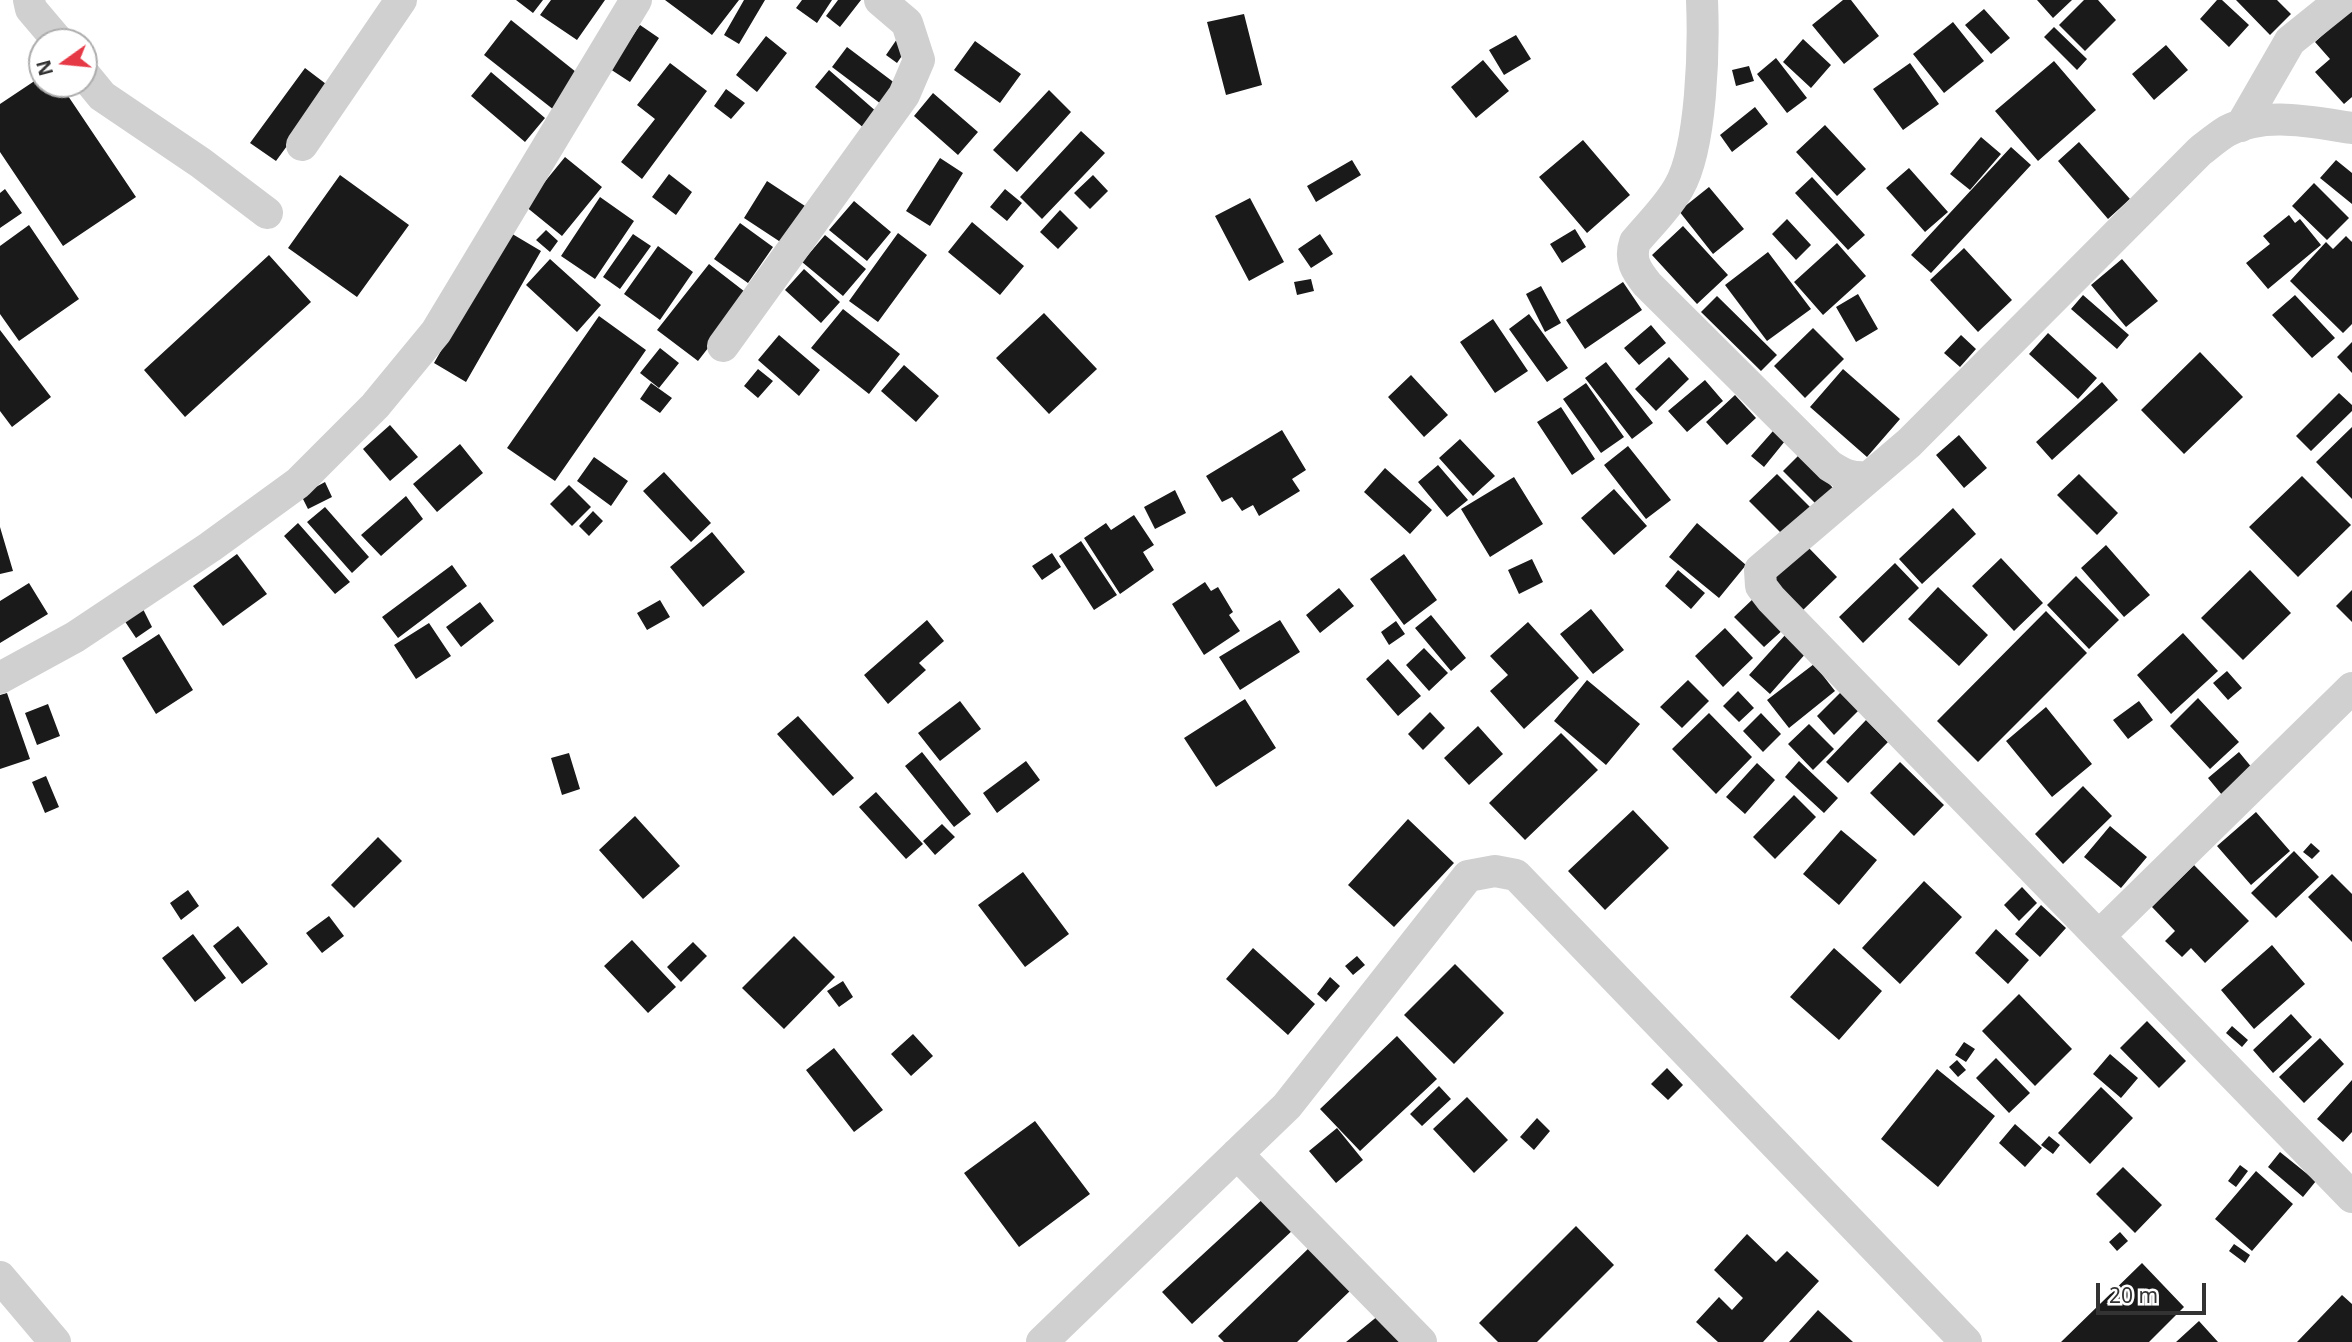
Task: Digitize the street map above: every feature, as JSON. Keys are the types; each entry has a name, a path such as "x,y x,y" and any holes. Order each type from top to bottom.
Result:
{"street":[{"path":"29,0 31,9 47,28"},
{"path":"302,145 401,0"},
{"path":"0,678 75,637 210,547 298,483 375,406 436,332 635,0"},
{"path":"723,346 904,95 919,60 907,23 880,0"},
{"path":"1702,0 1704,48 1692,148 1679,187 1635,242 1631,253 1635,268 1647,284 1830,466 1845,476 1868,477"},
{"path":"2241,126 2290,41 2341,0"},
{"path":"98,91 267,213"},
{"path":"2352,128 2291,119 2263,121 2226,132 2200,151 1909,443 1760,570 1761,586 1771,599 2352,1198"},
{"path":"2099,936 2352,688"},
{"path":"1042,1342 1287,1106 1468,876 1495,871 1516,875 1966,1342"},
{"path":"1237,1154 1421,1342"},
{"path":"0,1277 55,1342"}],"building":[{"path":"516,0 543,0 533,13"},
{"path":"551,0 605,0 577,40 540,15"},
{"path":"665,0 739,0 712,35"},
{"path":"744,0 765,0 739,44 724,35"},
{"path":"802,0 832,0 817,23 796,8"},
{"path":"838,0 861,0 840,27 826,16"},
{"path":"1843,0 1851,0 1879,36 1844,64 1812,25"},
{"path":"2037,0 2072,0 2053,18"},
{"path":"2084,0 2098,0 2116,20 2085,51 2059,25"},
{"path":"2217,0 2222,0 2249,25 2229,47 2200,19"},
{"path":"2236,0 2277,0 2291,14 2270,35"},
{"path":"2352,8 2352,97 2344,104 2315,72 2330,59 2315,42"},
{"path":"1984,9 2010,38 1991,54 1965,25"},
{"path":"1244,14 1262,85 1226,95 1207,22"},
{"path":"511,20 581,76 554,110 484,55"},
{"path":"1953,22 1984,61 1944,93 1913,54"},
{"path":"640,25 659,38 630,82 610,69"},
{"path":"2054,27 2087,59 2077,70 2044,37"},
{"path":"1516,35 1531,59 1504,75 1489,50"},
{"path":"766,36 787,53 757,92 736,75"},
{"path":"897,39 908,47 897,63 886,55"},
{"path":"1803,39 1831,65 1811,88 1783,62"},
{"path":"975,41 1021,74 1000,103 954,70"},
{"path":"2166,45 2188,70 2154,100 2132,74"},
{"path":"847,47 900,87 885,107 832,67"},
{"path":"1776,58 1807,98 1787,113 1757,74"},
{"path":"1483,60 1509,91 1476,118 1451,87"},
{"path":"2054,61 2096,110 2038,161 1995,111"},
{"path":"670,63 707,91 642,179 621,162 655,119 637,105"},
{"path":"1910,63 1939,104 1903,130 1873,89"},
{"path":"1749,66 1754,81 1736,86 1732,70"},
{"path":"305,68 330,87 276,161 250,143"},
{"path":"829,70 878,113 865,129 815,87"},
{"path":"491,72 545,118 525,142 471,96"},
{"path":"28,85 28,98 69,98 136,197 63,246 0,152 0,104"},
{"path":"726,89 745,103 731,119 714,106"},
{"path":"1049,90 1071,112 1017,172 993,150"},
{"path":"933,93 978,132 958,155 914,116"},
{"path":"1755,107 1768,124 1732,152 1720,135"},
{"path":"1825,125 1866,169 1837,196 1796,152"},
{"path":"1081,131 1105,153 1042,219 1020,197"},
{"path":"1981,137 2001,154 1970,190 1950,174"},
{"path":"1583,140 1630,195 1587,233 1539,177"},
{"path":"2079,142 2130,199 2108,219 2058,161"},
{"path":"2011,147 2031,165 1931,273 1911,255"},
{"path":"565,157 602,187 562,236 525,206"},
{"path":"940,158 963,173 930,226 906,211"},
{"path":"1352,160 1361,175 1316,202 1307,186"},
{"path":"2336,160 2352,173 2352,204 2320,178"},
{"path":"1909,168 1948,212 1925,232 1886,188"},
{"path":"669,174 692,192 676,215 652,197"},
{"path":"340,175 409,225 357,297 288,248"},
{"path":"1093,175 1108,191 1090,209 1074,193"},
{"path":"1812,177 1865,235 1848,250 1795,193"},
{"path":"767,181 805,206 782,243 744,218"},
{"path":"2314,183 2349,218 2327,240 2292,206"},
{"path":"1709,187 1744,229 1713,254 1679,211"},
{"path":"5,189 22,213 0,228 0,193"},
{"path":"1005,189 1022,203 1007,221 990,207"},
{"path":"600,197 634,221 595,279 561,256"},
{"path":"1250,198 1284,262 1249,281 1215,216"},
{"path":"854,201 891,232 867,261 829,230"},
{"path":"1060,210 1078,228 1058,249 1040,232"},
{"path":"2289,215 2295,223 2300,219 2321,245 2268,289 2246,263 2270,244 2263,236"},
{"path":"1787,219 1811,245 1796,260 1772,234"},
{"path":"972,222 1024,266 1000,295 948,252"},
{"path":"740,223 773,247 748,283 714,259"},
{"path":"29,225 79,299 19,341 0,314 0,246"},
{"path":"1683,226 1728,275 1697,304 1652,255"},
{"path":"1575,229 1586,247 1562,263 1550,244"},
{"path":"546,230 558,241 550,252 536,240"},
{"path":"509,232 541,251 466,382 434,363"},
{"path":"898,233 927,255 878,322 849,301"},
{"path":"633,234 651,246 620,289 603,277"},
{"path":"1320,234 1333,254 1311,268 1298,249"},
{"path":"825,235 866,269 843,296 802,262"},
{"path":"2346,236 2352,242 2352,324 2343,333 2290,281 2326,242 2333,249"},
{"path":"1837,243 1866,276 1823,315 1794,282"},
{"path":"658,246 693,272 660,320 624,294"},
{"path":"1964,248 2012,300 1978,332 1930,280"},
{"path":"1768,252 1811,309 1767,341 1725,285"},
{"path":"269,255 311,302 185,417 144,370"},
{"path":"550,259 601,305 577,332 526,285"},
{"path":"2122,259 2158,301 2126,327 2091,285"},
{"path":"709,264 749,295 698,361 657,330"},
{"path":"804,269 840,302 821,323 785,290"},
{"path":"1311,279 1314,291 1297,295 1294,282"},
{"path":"1623,282 1642,310 1585,349 1566,320"},
{"path":"1541,286 1561,323 1545,332 1526,294"},
{"path":"1858,294 1878,329 1856,342 1836,307"},
{"path":"2083,295 2129,335 2117,349 2071,309"},
{"path":"2295,295 2335,338 2312,358 2272,315"},
{"path":"1717,296 1777,355 1761,371 1701,312"},
{"path":"843,309 900,354 869,394 811,348"},
{"path":"1044,313 1097,369 1049,414 996,358"},
{"path":"1529,314 1568,368 1547,382 1509,329"},
{"path":"599,316 646,350 555,481 507,448"},
{"path":"1493,319 1528,371 1495,393 1460,342"},
{"path":"1651,325 1666,343 1639,365 1624,348"},
{"path":"1813,328 1844,359 1805,398 1774,366"},
{"path":"0,330 51,397 12,427 0,411"},
{"path":"2048,333 2097,378 2078,399 2029,354"},
{"path":"779,335 820,370 799,396 758,360"},
{"path":"1961,335 1976,349 1960,367 1944,353"},
{"path":"2352,342 2352,373 2337,357"},
{"path":"660,348 679,363 659,388 640,373"},
{"path":"2200,352 2243,397 2184,454 2141,410"},
{"path":"1669,357 1689,379 1656,411 1635,389"},
{"path":"1606,362 1653,423 1632,439 1585,378"},
{"path":"904,365 939,396 916,422 881,391"},
{"path":"758,369 773,381 758,398 744,386"},
{"path":"1843,369 1900,419 1867,457 1810,407"},
{"path":"1411,375 1448,415 1424,437 1388,397"},
{"path":"1705,380 1723,401 1687,432 1668,411"},
{"path":"2102,382 2118,400 2052,460 2036,442"},
{"path":"651,383 672,398 660,413 640,399"},
{"path":"1586,383 1624,437 1601,453 1563,399"},
{"path":"2339,393 2352,405 2352,411 2311,451 2296,436"},
{"path":"1735,395 1756,418 1727,445 1706,422"},
{"path":"1561,407 1595,459 1572,475 1537,422"},
{"path":"390,425 418,457 390,481 363,449"},
{"path":"2352,427 2352,499 2316,462"},
{"path":"1282,430 1306,470 1292,479 1300,491 1259,516 1253,505 1242,511 1232,497 1222,502 1206,476"},
{"path":"1773,431 1785,441 1764,467 1751,456"},
{"path":"1959,435 1987,468 1964,488 1936,455"},
{"path":"1460,439 1495,476 1473,496 1439,458"},
{"path":"460,444 483,473 437,512 413,484"},
{"path":"1628,446 1671,500 1646,519 1604,465"},
{"path":"1800,454 1838,493 1821,509 1783,471"},
{"path":"594,457 628,481 611,506 577,481"},
{"path":"1438,465 1468,500 1447,517 1418,482"},
{"path":"1385,468 1432,510 1410,534 1364,492"},
{"path":"664,472 711,523 691,542 643,491"},
{"path":"1777,474 1811,508 1784,536 1749,501"},
{"path":"2079,474 2118,513 2097,535 2057,495"},
{"path":"2302,476 2351,525 2298,577 2249,527"},
{"path":"1514,477 1543,524 1490,557 1461,509"},
{"path":"325,482 332,497 308,509 301,495"},
{"path":"569,485 591,507 572,526 550,504"},
{"path":"1614,489 1647,526 1614,555 1581,518"},
{"path":"1175,490 1186,513 1155,529 1144,507"},
{"path":"406,496 423,519 381,556 361,535"},
{"path":"325,507 369,557 352,573 307,522"},
{"path":"1953,508 1976,534 1922,584 1899,559"},
{"path":"593,511 603,521 589,536 579,526"},
{"path":"1134,515 1154,545 1143,552 1154,570 1120,594 1084,538 1106,523 1111,530"},
{"path":"298,523 350,582 335,594 284,536"},
{"path":"1697,523 1746,565 1719,598 1669,557"},
{"path":"0,527 13,571 0,574"},
{"path":"712,532 745,572 703,607 670,567"},
{"path":"1081,541 1117,595 1094,610 1059,556"},
{"path":"2106,545 2150,595 2124,617 2081,568"},
{"path":"1807,546 1837,577 1802,611 1772,580"},
{"path":"1052,553 1061,567 1042,580 1032,566"},
{"path":"237,554 267,594 223,626 193,586"},
{"path":"1404,554 1437,600 1404,625 1370,579"},
{"path":"2001,558 2043,603 2014,631 1972,586"},
{"path":"1532,559 1543,582 1519,594 1508,570"},
{"path":"1895,563 1919,588 1863,643 1839,617"},
{"path":"452,565 467,586 398,638 382,617"},
{"path":"1678,570 1705,593 1691,609 1665,586"},
{"path":"2250,570 2291,613 2243,660 2201,618"},
{"path":"2076,576 2119,620 2089,649 2047,605"},
{"path":"1205,582 1211,591 1218,587 1233,612 1229,615 1240,631 1204,655 1172,604"},
{"path":"29,583 48,614 0,643 0,601"},
{"path":"1938,587 1988,635 1959,666 1908,619"},
{"path":"1339,588 1354,606 1320,633 1306,615"},
{"path":"2352,590 2352,622 2336,606"},
{"path":"1755,597 1785,628 1764,647 1734,617"},
{"path":"660,600 670,617 647,630 637,613"},
{"path":"480,602 494,621 461,647 446,627"},
{"path":"143,609 152,627 136,638 124,620"},
{"path":"1591,609 1624,650 1593,674 1560,634"},
{"path":"2046,611 2087,653 1978,762 1937,721"},
{"path":"1431,615 1466,658 1451,671 1415,628"},
{"path":"927,620 944,641 919,663 926,670 888,704 864,675"},
{"path":"1280,620 1300,652 1240,690 1219,657"},
{"path":"1396,621 1405,634 1389,645 1381,632"},
{"path":"1528,622 1579,678 1524,729 1490,691 1508,675 1490,656"},
{"path":"429,623 451,656 416,679 394,645"},
{"path":"1725,628 1753,658 1723,687 1695,656"},
{"path":"2183,633 2218,671 2171,714 2137,675"},
{"path":"159,634 193,690 156,714 122,658"},
{"path":"1786,634 1807,652 1770,694 1749,675"},
{"path":"1424,648 1448,673 1429,691 1406,665"},
{"path":"1388,659 1421,696 1398,716 1366,679"},
{"path":"1814,664 1835,691 1789,728 1767,700"},
{"path":"2227,671 2242,688 2228,700 2213,683"},
{"path":"1587,680 1640,724 1606,765 1554,721"},
{"path":"1688,680 1709,701 1682,728 1660,707"},
{"path":"1843,690 1861,708 1834,735 1817,716"},
{"path":"1738,691 1754,708 1739,722 1723,706"},
{"path":"7,693 30,759 0,769 0,695"},
{"path":"2198,698 2239,742 2210,769 2170,726"},
{"path":"1245,699 1276,748 1216,787 1184,738"},
{"path":"960,701 981,729 940,761 918,733"},
{"path":"2139,701 2153,720 2128,739 2113,720"},
{"path":"48,704 60,736 37,745 25,713"},
{"path":"2046,707 2092,764 2052,797 2006,741"},
{"path":"1430,712 1445,728 1423,750 1408,734"},
{"path":"1709,713 1752,757 1716,794 1672,749"},
{"path":"1761,713 1781,734 1763,752 1743,731"},
{"path":"798,716 854,778 833,796 777,734"},
{"path":"1866,720 1888,742 1848,783 1826,762"},
{"path":"1809,724 1834,749 1813,770 1788,744"},
{"path":"1478,726 1503,754 1469,785 1444,758"},
{"path":"1561,733 1598,770 1525,840 1489,803"},
{"path":"922,752 971,814 954,827 905,766"},
{"path":"2239,752 2253,769 2222,795 2208,778"},
{"path":"569,753 580,789 562,795 551,758"},
{"path":"1026,761 1040,780 997,813 983,793"},
{"path":"1799,761 1838,798 1824,813 1785,777"},
{"path":"1900,762 1944,805 1914,836 1870,793"},
{"path":"1757,763 1775,780 1745,814 1726,797"},
{"path":"46,776 59,807 45,813 32,782"},
{"path":"2083,786 2112,816 2063,864 2035,834"},
{"path":"876,792 923,844 906,859 859,807"},
{"path":"1794,795 1816,817 1775,859 1753,837"},
{"path":"1633,810 1669,848 1605,910 1568,871"},
{"path":"2256,812 2290,851 2251,885 2217,846"},
{"path":"635,816 680,866 643,899 599,850"},
{"path":"1408,819 1454,863 1394,927 1348,885"},
{"path":"942,824 955,837 935,855 923,841"},
{"path":"2110,826 2147,857 2121,888 2084,857"},
{"path":"1841,830 1877,860 1839,905 1803,874"},
{"path":"378,837 402,861 354,908 331,885"},
{"path":"2311,843 2320,851 2312,859 2303,852"},
{"path":"2294,851 2319,877 2276,918 2251,893"},
{"path":"2194,865 2249,921 2205,963 2191,948 2182,957 2165,941 2175,931 2152,907"},
{"path":"1023,872 1069,934 1025,967 978,905"},
{"path":"2332,874 2352,894 2352,942 2308,897"},
{"path":"1924,881 1962,917 1900,984 1862,948"},
{"path":"2022,887 2037,903 2019,921 2004,905"},
{"path":"188,890 199,906 181,920 170,903"},
{"path":"2041,905 2066,928 2040,957 2015,934"},
{"path":"329,916 344,936 322,953 306,933"},
{"path":"238,926 268,964 242,984 213,946"},
{"path":"1996,929 2029,960 2008,984 1975,953"},
{"path":"193,934 226,978 195,1002 162,958"},
{"path":"794,936 835,977 784,1029 742,988"},
{"path":"632,940 676,987 648,1013 604,966"},
{"path":"693,942 707,956 681,982 667,967"},
{"path":"2272,945 2305,984 2254,1029 2221,990"},
{"path":"1253,948 1315,1004 1288,1035 1226,979"},
{"path":"1834,948 1882,991 1839,1040 1790,997"},
{"path":"1357,956 1365,965 1353,975 1345,966"},
{"path":"1455,964 1504,1013 1454,1064 1404,1015"},
{"path":"1330,977 1340,986 1326,1002 1317,994"},
{"path":"843,981 853,997 839,1007 827,991"},
{"path":"2019,994 2072,1049 2035,1086 1982,1031"},
{"path":"2291,1014 2312,1037 2273,1073 2253,1050"},
{"path":"2147,1021 2186,1061 2159,1088 2120,1048"},
{"path":"2232,1026 2248,1040 2242,1047 2226,1033"},
{"path":"913,1034 933,1056 911,1076 891,1054"},
{"path":"1397,1036 1437,1079 1360,1151 1320,1109"},
{"path":"2320,1038 2344,1064 2304,1103 2279,1077"},
{"path":"1964,1042 1975,1049 1966,1062 1955,1055"},
{"path":"834,1048 883,1110 854,1132 806,1070"},
{"path":"2110,1054 2138,1078 2121,1098 2093,1074"},
{"path":"1996,1058 2030,1093 2009,1113 1976,1078"},
{"path":"1957,1060 1966,1070 1958,1077 1949,1067"},
{"path":"1667,1068 1683,1085 1668,1100 1651,1084"},
{"path":"1937,1069 1995,1116 1938,1187 1881,1139"},
{"path":"2352,1080 2352,1132 2343,1142 2317,1119"},
{"path":"1439,1086 1451,1099 1422,1126 1410,1114"},
{"path":"2101,1087 2133,1118 2090,1164 2058,1133"},
{"path":"1467,1097 1508,1140 1474,1173 1433,1129"},
{"path":"1537,1118 1550,1131 1534,1150 1520,1137"},
{"path":"1035,1121 1090,1194 1019,1247 964,1173"},
{"path":"2015,1124 2042,1148 2025,1167 1999,1143"},
{"path":"1337,1128 1363,1160 1336,1183 1309,1151"},
{"path":"2049,1136 2060,1145 2053,1154 2041,1145"},
{"path":"2280,1152 2316,1181 2303,1197 2268,1167"},
{"path":"2240,1165 2248,1171 2236,1187 2228,1181"},
{"path":"2123,1167 2162,1205 2135,1233 2096,1194"},
{"path":"2256,1171 2293,1204 2252,1251 2215,1219"},
{"path":"1265,1197 1294,1229 1192,1324 1162,1292"},
{"path":"1576,1226 1614,1265 1537,1342 1498,1342 1479,1323"},
{"path":"2120,1232 2128,1241 2117,1251 2109,1242"},
{"path":"1747,1234 1776,1262 1787,1251 1819,1281 1763,1342 1718,1342 1696,1322 1719,1297 1732,1310 1743,1298 1714,1270"},
{"path":"2234,1244 2250,1255 2245,1263 2229,1251"},
{"path":"1310,1247 1351,1290 1297,1342 1224,1342 1218,1336"},
{"path":"2142,1263 2184,1307 2149,1342 2061,1342"},
{"path":"2342,1295 2352,1304 2352,1342 2297,1342"},
{"path":"1818,1310 1853,1342 1789,1342"},
{"path":"1384,1311 1409,1342 1346,1342"},
{"path":"2199,1321 2218,1342 2176,1342"}]}
